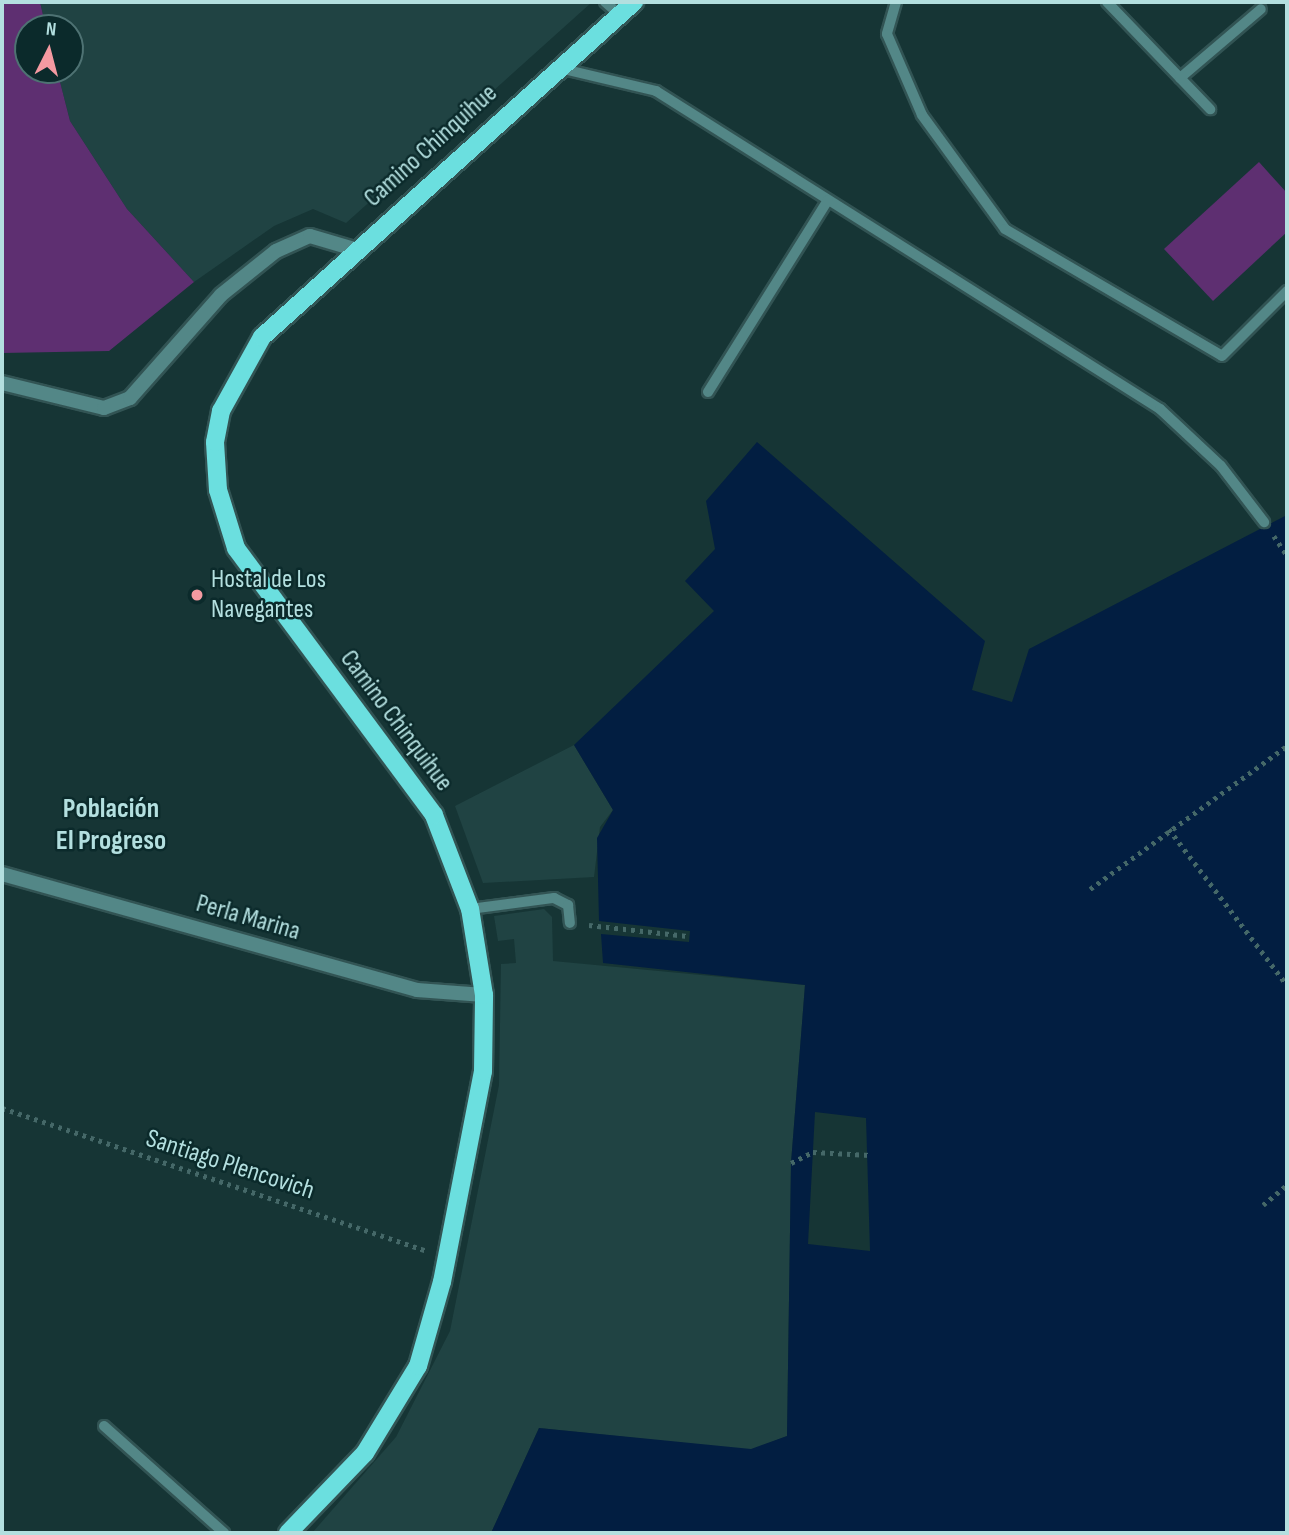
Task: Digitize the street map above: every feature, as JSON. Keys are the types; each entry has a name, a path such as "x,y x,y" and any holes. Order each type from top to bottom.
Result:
{"main road":[{"name":"Camino Chinquihue","path":"288,1533 365,1453 408,1386 426,1341 446,1257 483,1072 484,995 470,909 434,816 236,548 218,490 215,442 221,411 246,357 354,249 634,2"}],"street":[{"path":"2,383 104,408 130,398 222,295 276,251 310,236 354,249"},
{"name":"Perla Marina","path":"2,874 417,990 484,995"}],"lane":[{"path":"605,2 619,15"},
{"path":"896,2 887,34 922,115 1005,229 1222,356 1287,291"},
{"path":"1107,2 1210,109"},
{"path":"1180,78 1261,9"},
{"path":"559,68 656,91 1160,409 1222,466 1264,522"},
{"path":"708,392 828,200"},
{"path":"470,909 554,898 568,905 570,923"},
{"path":"104,1426 224,1533"}],"path":[{"path":"1090,890 1169,829 1287,746"},
{"path":"1169,829 1287,985"},
{"path":"570,923 687,936"},
{"name":"Santiago Plencovich","path":"2,1108 446,1257"},
{"path":"791,1163 813,1152 870,1155"},
{"path":"1263,1205 1287,1185"}],"shaded area":[{"path":"2,2 40,2 43,14 14,14 14,84 61,84 70,121 127,209 194,282 109,351 2,353"},
{"path":"40,2 592,2 346,223 313,209 274,226 194,282 127,209 70,121 61,84 84,84 84,14 43,14"},
{"path":"1259,162 1287,193 1287,232 1213,301 1164,249"},
{"path":"574,745 613,810 600,827 594,877 483,883 455,806"},
{"path":"544,909 552,917 553,961 805,985 791,1163 787,1436 751,1450 539,1428 491,1533 312,1533 396,1437 450,1331 499,1085 501,964 516,963 514,939 498,941 494,916"}],"water":[{"path":"757,442 985,641 972,690 1012,702 1029,649 1287,515 1287,1533 491,1533 539,1428 751,1449 787,1436 791,1163 805,985 603,963 601,934 689,942 690,931 599,921 597,838 613,810 574,745 714,611 685,581 715,549 706,501"}],"pier":[{"path":"815,1112 866,1118 870,1251 808,1244"}],"place":[{"name":"Hostal de Los Navegantes","path":"197,595"}],"district":[{"name":"Población El Progreso","path":"111,825"}]}
